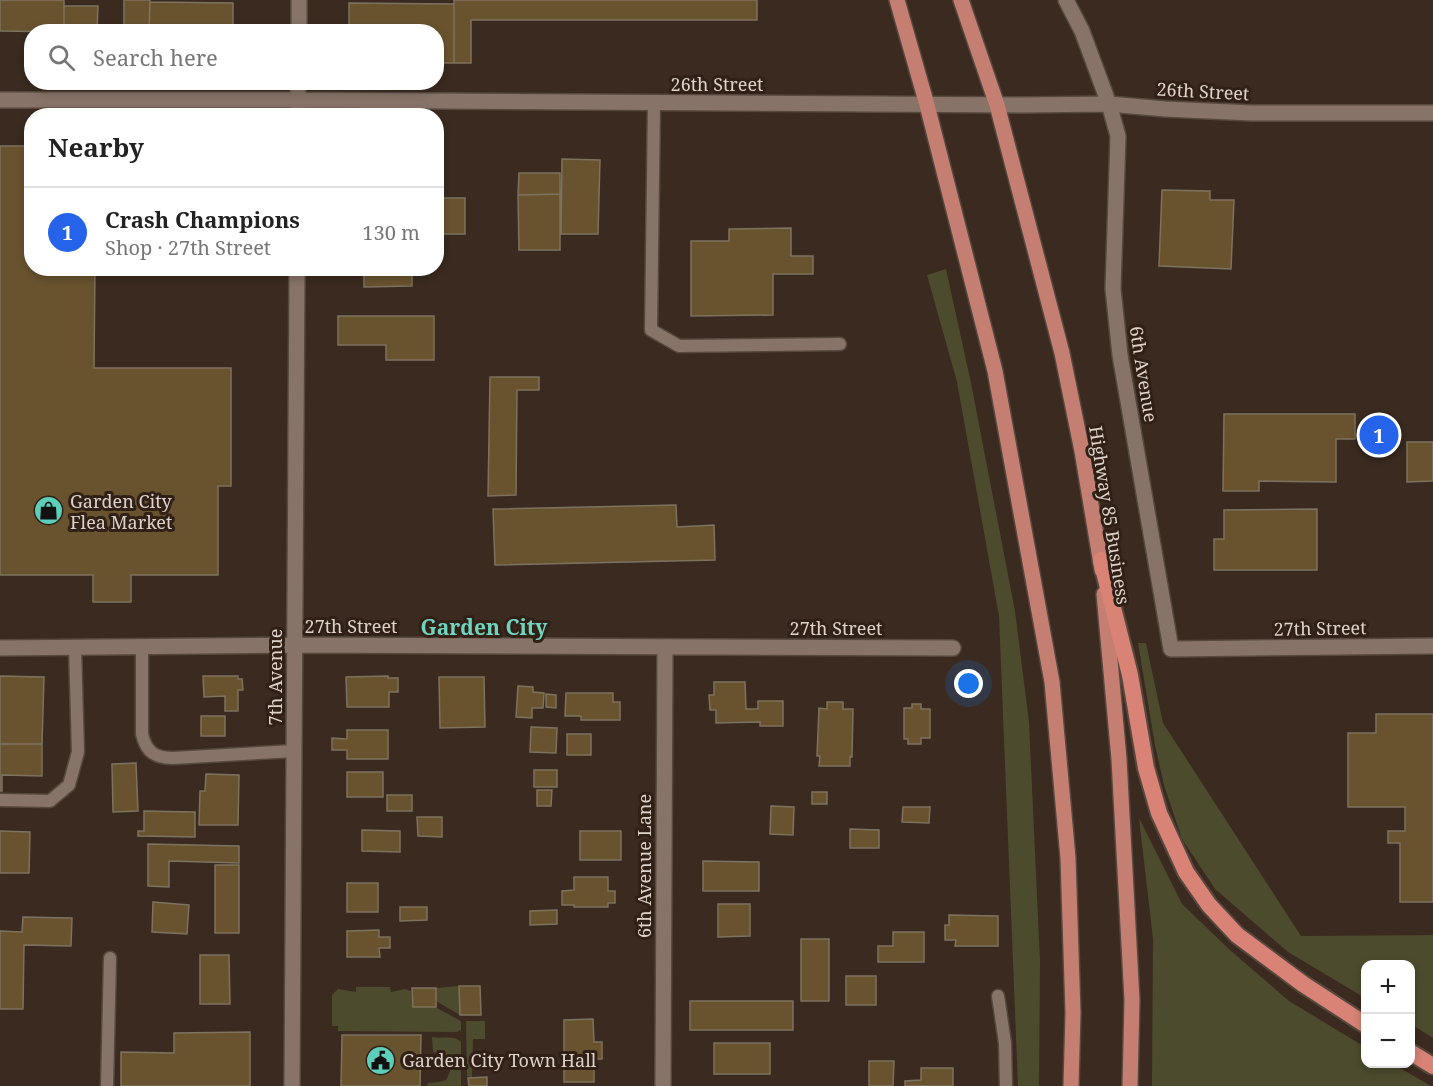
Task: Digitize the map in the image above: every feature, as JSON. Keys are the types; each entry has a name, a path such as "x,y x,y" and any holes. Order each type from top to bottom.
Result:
{"highway":[{"path":"1101,560 1130,675 1146,768 1159,813 1186,872 1209,905 1237,935 1303,984 1361,1022"},
{"path":"1415,1055 1433,1066"}],"main road":[{"path":"897,0 927,105 996,371 1052,682 1068,858 1073,1013 1071,1086"},
{"name":"Highway 85 Business","path":"961,0 997,105 1062,353 1101,560 1119,759 1132,1000 1130,1086"}],"street":[{"path":"299,0 299,24"},
{"path":"1066,0 1082,31 1109,104"},
{"path":"298,90 298,108"},
{"name":"26th Street","path":"0,100 298,108 654,103 1109,104 1252,113 1433,113"},
{"name":"6th Avenue","path":"1109,104 1118,136 1113,288 1120,355 1171,649"},
{"name":"7th Avenue","path":"292,1086 297,276"},
{"name":"27th Street","path":"0,648 295,645 953,648"},
{"name":"27th Street","path":"1171,649 1433,646"},
{"name":"6th Avenue Lane","path":"663,1086 665,647"}],"lane":[{"path":"654,103 651,330 679,346 840,344"},
{"path":"142,647 142,734 144,743 152,754 162,758 173,758 294,751"},
{"path":"0,800 50,801 69,785 78,752 75,648"},
{"path":"107,1086 110,958"},
{"path":"998,996 1005,1043 1006,1086"}],"shaded area":[{"path":"946,269 971,383 1015,611 1029,722 1040,961 1039,1086 1018,1086 999,616 957,382 927,275"},
{"path":"1138,643 1146,643 1163,723 1301,936 1433,935 1433,1038 1415,1027 1415,960 1361,960 1361,996 1288,952 1215,889 1182,839 1164,785"},
{"path":"1139,818 1182,904 1231,951 1289,1001 1361,1045 1361,1068 1400,1068 1431,1086 1152,1086 1153,939"},
{"path":"459,986 460,1015 436,1001 436,988"},
{"path":"356,987 390,987 391,992 405,989 411,991 413,1007 435,1007 461,1021 461,1030 457,1032 338,1031 338,1026 332,1026 332,995 338,989 356,992"},
{"path":"466,1021 485,1021 485,1039 473,1039 472,1078 467,1076"},
{"path":"432,1037 451,1038 461,1042 461,1086 427,1086 428,1083 446,1080 450,1067 450,1061 446,1055 433,1052"}],"building":[{"path":"0,0 64,0 64,24 24,24 24,31 0,31"},
{"path":"124,0 150,0 149,24 124,24"},
{"path":"454,0 757,0 757,20 471,20 471,63 454,63"},
{"path":"150,2 233,3 233,24 149,24"},
{"path":"349,3 454,4 454,63 444,63 444,24 349,24"},
{"path":"64,6 98,6 97,24 64,24"},
{"path":"0,146 24,146 24,276 95,276 94,368 231,368 231,486 218,486 218,575 131,575 131,602 93,602 93,575 0,575"},
{"path":"562,159 600,160 598,234 561,234"},
{"path":"519,173 560,173 560,194 518,195"},
{"path":"1162,190 1210,191 1210,200 1234,200 1231,269 1159,266"},
{"path":"560,194 560,250 519,250 518,195"},
{"path":"444,198 465,198 465,234 444,234"},
{"path":"791,228 791,256 813,256 813,274 773,274 773,315 691,316 691,241 729,241 729,229"},
{"path":"364,276 412,276 412,286 364,287"},
{"path":"338,316 434,316 434,360 386,360 386,345 338,345"},
{"path":"490,377 539,377 539,390 517,390 516,495 488,496"},
{"path":"1224,414 1355,414 1355,439 1336,439 1336,482 1259,481 1259,491 1223,491"},
{"path":"1407,442 1433,442 1433,481 1407,482"},
{"path":"676,505 677,527 714,525 715,560 495,565 493,509"},
{"path":"1317,509 1317,570 1214,570 1214,539 1224,539 1224,510"},
{"path":"0,676 44,677 42,744 0,744"},
{"path":"203,676 238,676 238,679 242,679 243,690 238,690 238,711 225,711 225,696 204,697"},
{"path":"388,676 388,678 398,678 398,692 389,692 389,707 347,707 346,677"},
{"path":"439,677 484,677 485,727 440,728"},
{"path":"714,682 745,682 746,709 758,709 758,701 783,701 783,726 760,726 760,722 716,723 716,710 710,710 709,695 714,695"},
{"path":"518,686 533,687 533,692 544,693 543,708 532,708 532,718 516,717"},
{"path":"566,693 613,693 613,702 620,702 620,720 581,720 581,716 565,716"},
{"path":"546,694 556,695 556,708 546,707"},
{"path":"827,702 843,702 843,709 853,709 850,766 819,766 820,756 817,756 819,708 827,709"},
{"path":"912,704 921,704 921,709 930,709 930,738 921,738 921,744 908,744 908,739 904,739 904,708 912,708"},
{"path":"1376,714 1433,714 1433,902 1400,902 1400,843 1388,843 1388,831 1405,831 1405,807 1348,807 1348,733 1376,733"},
{"path":"201,716 225,716 225,736 201,736"},
{"path":"531,727 557,728 556,753 530,752"},
{"path":"347,730 388,730 388,759 347,759 347,750 332,750 332,738 347,739"},
{"path":"567,734 591,734 591,755 567,755"},
{"path":"0,744 42,744 42,776 2,775 2,791 0,791"},
{"path":"136,763 138,811 113,812 112,764"},
{"path":"534,770 557,770 557,787 534,787"},
{"path":"347,772 383,772 383,797 347,797"},
{"path":"206,774 239,775 238,825 199,825 200,791 205,791"},
{"path":"537,790 552,790 551,806 537,806"},
{"path":"812,792 827,792 827,804 812,804"},
{"path":"387,795 412,795 412,811 387,811"},
{"path":"771,806 794,807 793,835 770,834"},
{"path":"903,807 930,807 929,823 902,822"},
{"path":"144,811 195,812 195,837 138,836 138,831 144,831"},
{"path":"417,817 442,817 442,837 418,836"},
{"path":"850,829 879,830 879,848 850,848"},
{"path":"362,830 400,831 400,852 362,851"},
{"path":"0,831 30,832 29,873 0,873"},
{"path":"580,831 621,831 621,860 580,860"},
{"path":"148,844 239,846 239,863 169,861 169,887 148,886"},
{"path":"703,861 759,862 759,891 703,891"},
{"path":"215,865 239,865 239,933 215,933"},
{"path":"574,877 608,877 608,891 615,891 615,903 608,903 608,907 562,905 562,891 574,890"},
{"path":"347,883 378,883 378,912 347,912"},
{"path":"153,902 189,905 187,934 152,932"},
{"path":"718,904 750,904 750,936 718,937"},
{"path":"400,907 427,907 427,920 400,921"},
{"path":"557,910 557,924 530,925 530,911"},
{"path":"949,915 998,916 998,946 955,946 956,940 945,940 945,925 949,925"},
{"path":"23,917 72,918 71,946 24,945 23,1009 0,1009 0,931 22,932"},
{"path":"379,930 379,937 390,937 390,948 379,948 380,957 347,957 347,931"},
{"path":"893,932 924,932 924,962 878,962 878,946 893,946"},
{"path":"801,939 829,939 829,1001 801,1001"},
{"path":"200,955 229,955 230,1004 200,1004"},
{"path":"846,976 876,976 876,1005 846,1005"},
{"path":"459,986 480,986 481,1015 460,1015"},
{"path":"412,988 436,988 436,1007 413,1007"},
{"path":"690,1001 793,1001 793,1030 690,1030"},
{"path":"593,1019 594,1042 602,1042 602,1059 594,1059 594,1082 564,1082 564,1020"},
{"path":"250,1032 250,1086 121,1086 121,1052 174,1053 174,1033"},
{"name":"Garden City Town Hall","path":"342,1035 421,1035 420,1086 341,1086"},
{"path":"714,1043 770,1043 770,1074 714,1074"},
{"path":"869,1061 894,1061 893,1086 869,1086"},
{"path":"921,1068 953,1068 953,1086 905,1086 905,1081 921,1080"},
{"path":"487,1077 487,1086 469,1086 468,1078"}],"place":[{"name":"Crash Champions","path":"1379,435"},
{"name":"Garden City Flea Market","path":"49,511"},
{"name":"Garden City Town Hall","path":"381,1060"}],"district":[{"name":"Garden City","path":"484,627"}]}
